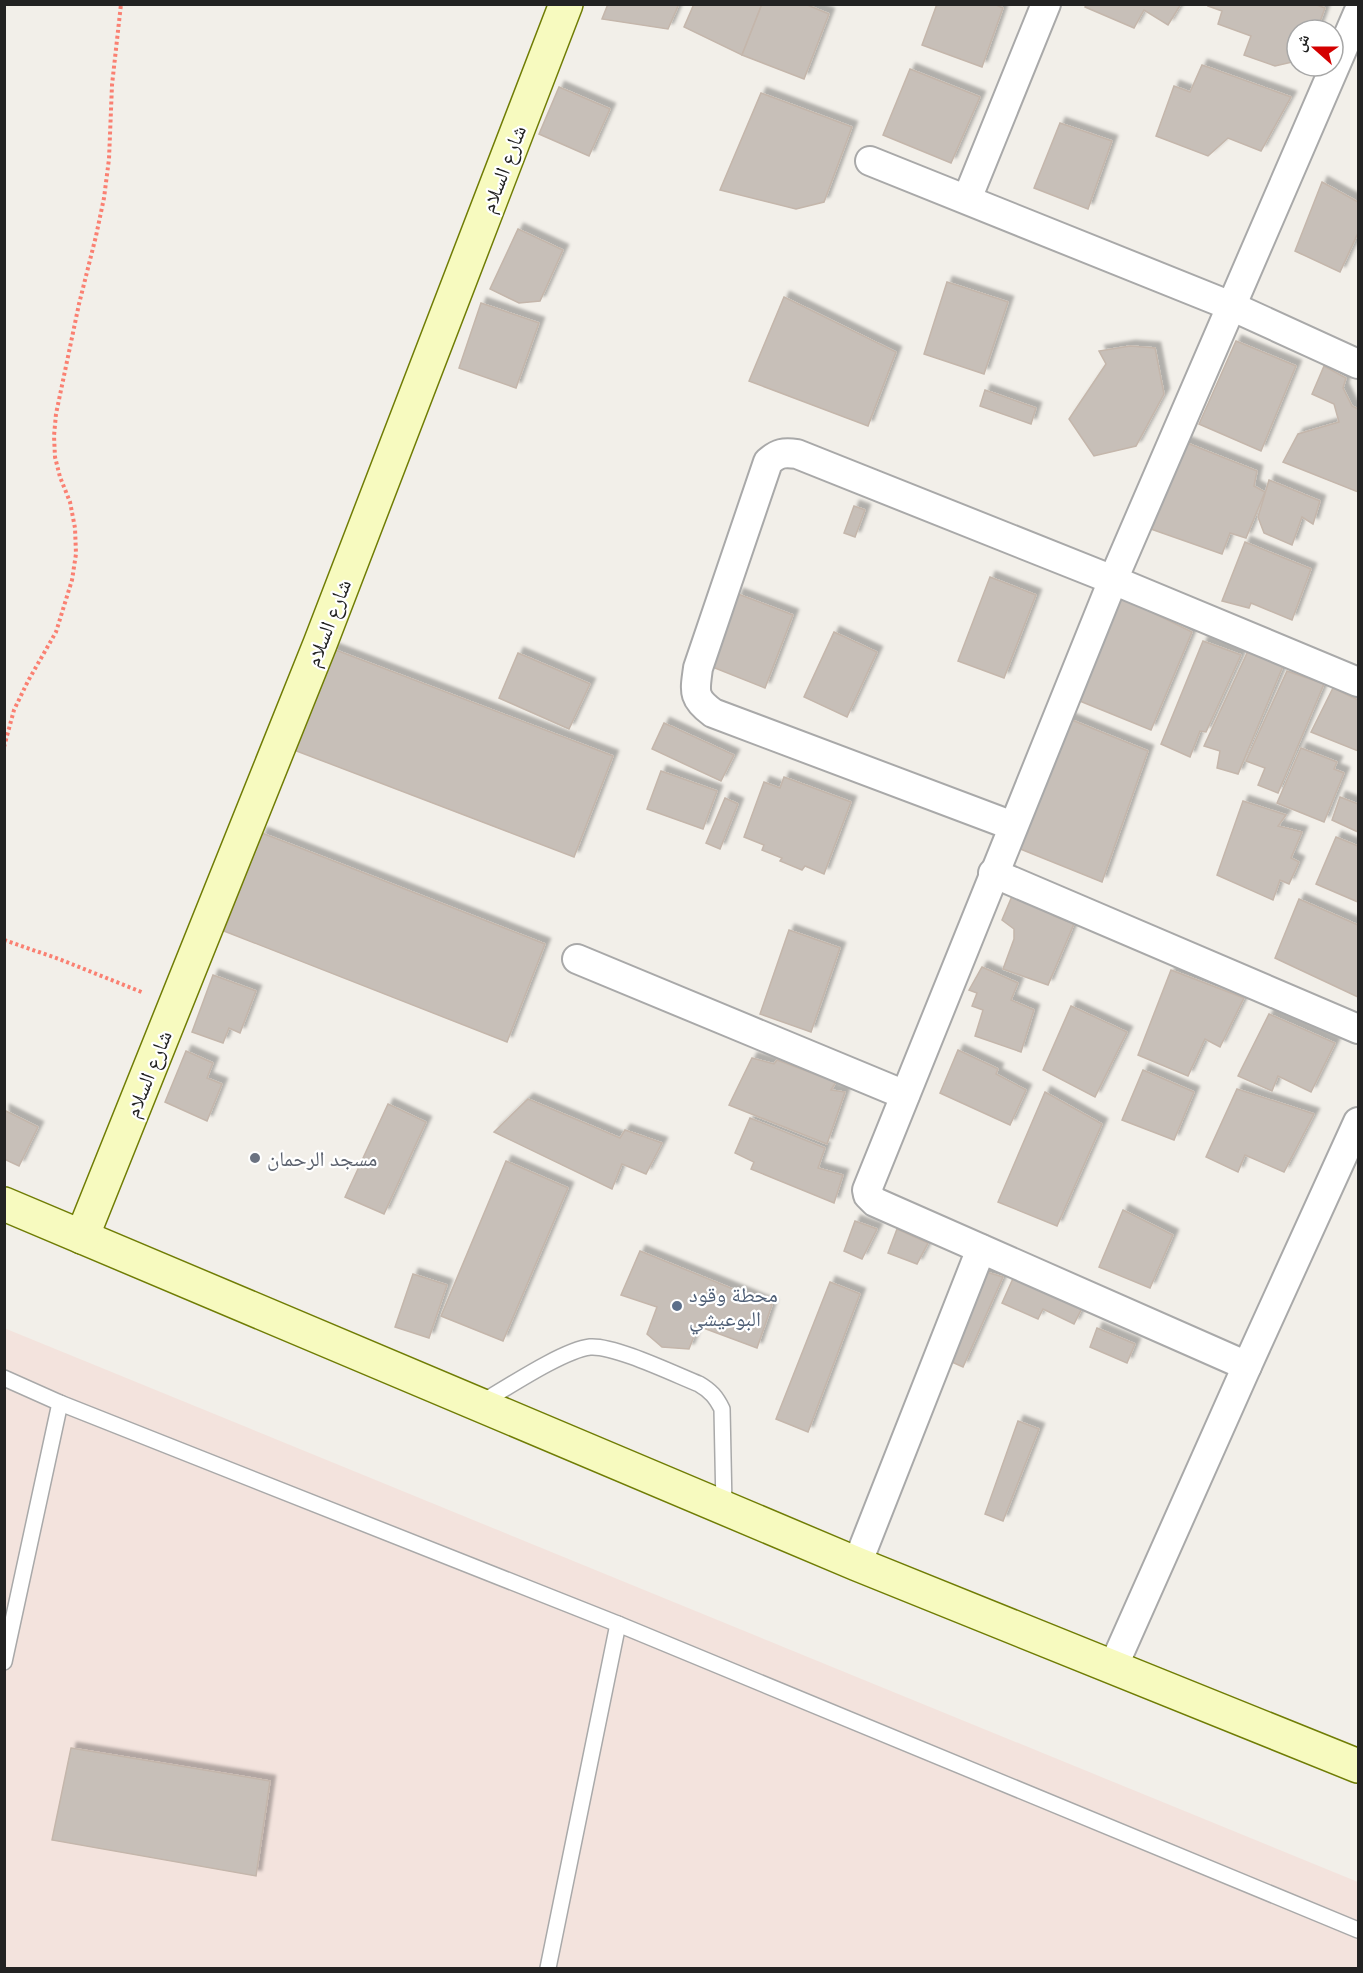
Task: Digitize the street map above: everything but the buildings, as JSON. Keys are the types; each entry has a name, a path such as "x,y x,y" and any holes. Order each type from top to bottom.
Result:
{"main road":[{"name":"شارع السلام","path":"82,1237 325,633 566,4"},
{"path":"4,1204 857,1564 1359,1766"}],"street":[{"path":"967,199 1046,4"},
{"path":"1247,1366 875,1202 867,1190 1113,580 1231,306 1356,27"},
{"path":"870,161 1231,306 1359,363"},
{"path":"1012,826 713,713 701,704 695,692 698,668 768,462 777,454 787,452 797,454 1113,580 1359,682"},
{"path":"993,873 1359,1029"},
{"path":"577,959 904,1095"},
{"path":"1113,1667 1359,1122"},
{"path":"857,1564 981,1249"}],"lane":[{"path":"478,1404 568,1353 591,1347 614,1351 699,1384 710,1390 722,1409 724,1507"},
{"path":"4,1378 60,1403 618,1624 1359,1930"},
{"path":"4,1662 60,1403"},
{"path":"548,1968 618,1624"}],"path":[{"path":"4,747 14,710 56,632 74,571 75,528 70,502 55,457 54,436 56,414 78,304 104,198 109,159 112,85 121,4"},
{"path":"4,940 118,981 175,1006"}],"shaded area":[{"path":"4,1328 1358,1882 1358,1968 5,1968"}],"place":[{"name":"مسجد الرحمان","path":"255,1158"},
{"name":"محطة وقود البوعيشي","path":"677,1306"}]}
